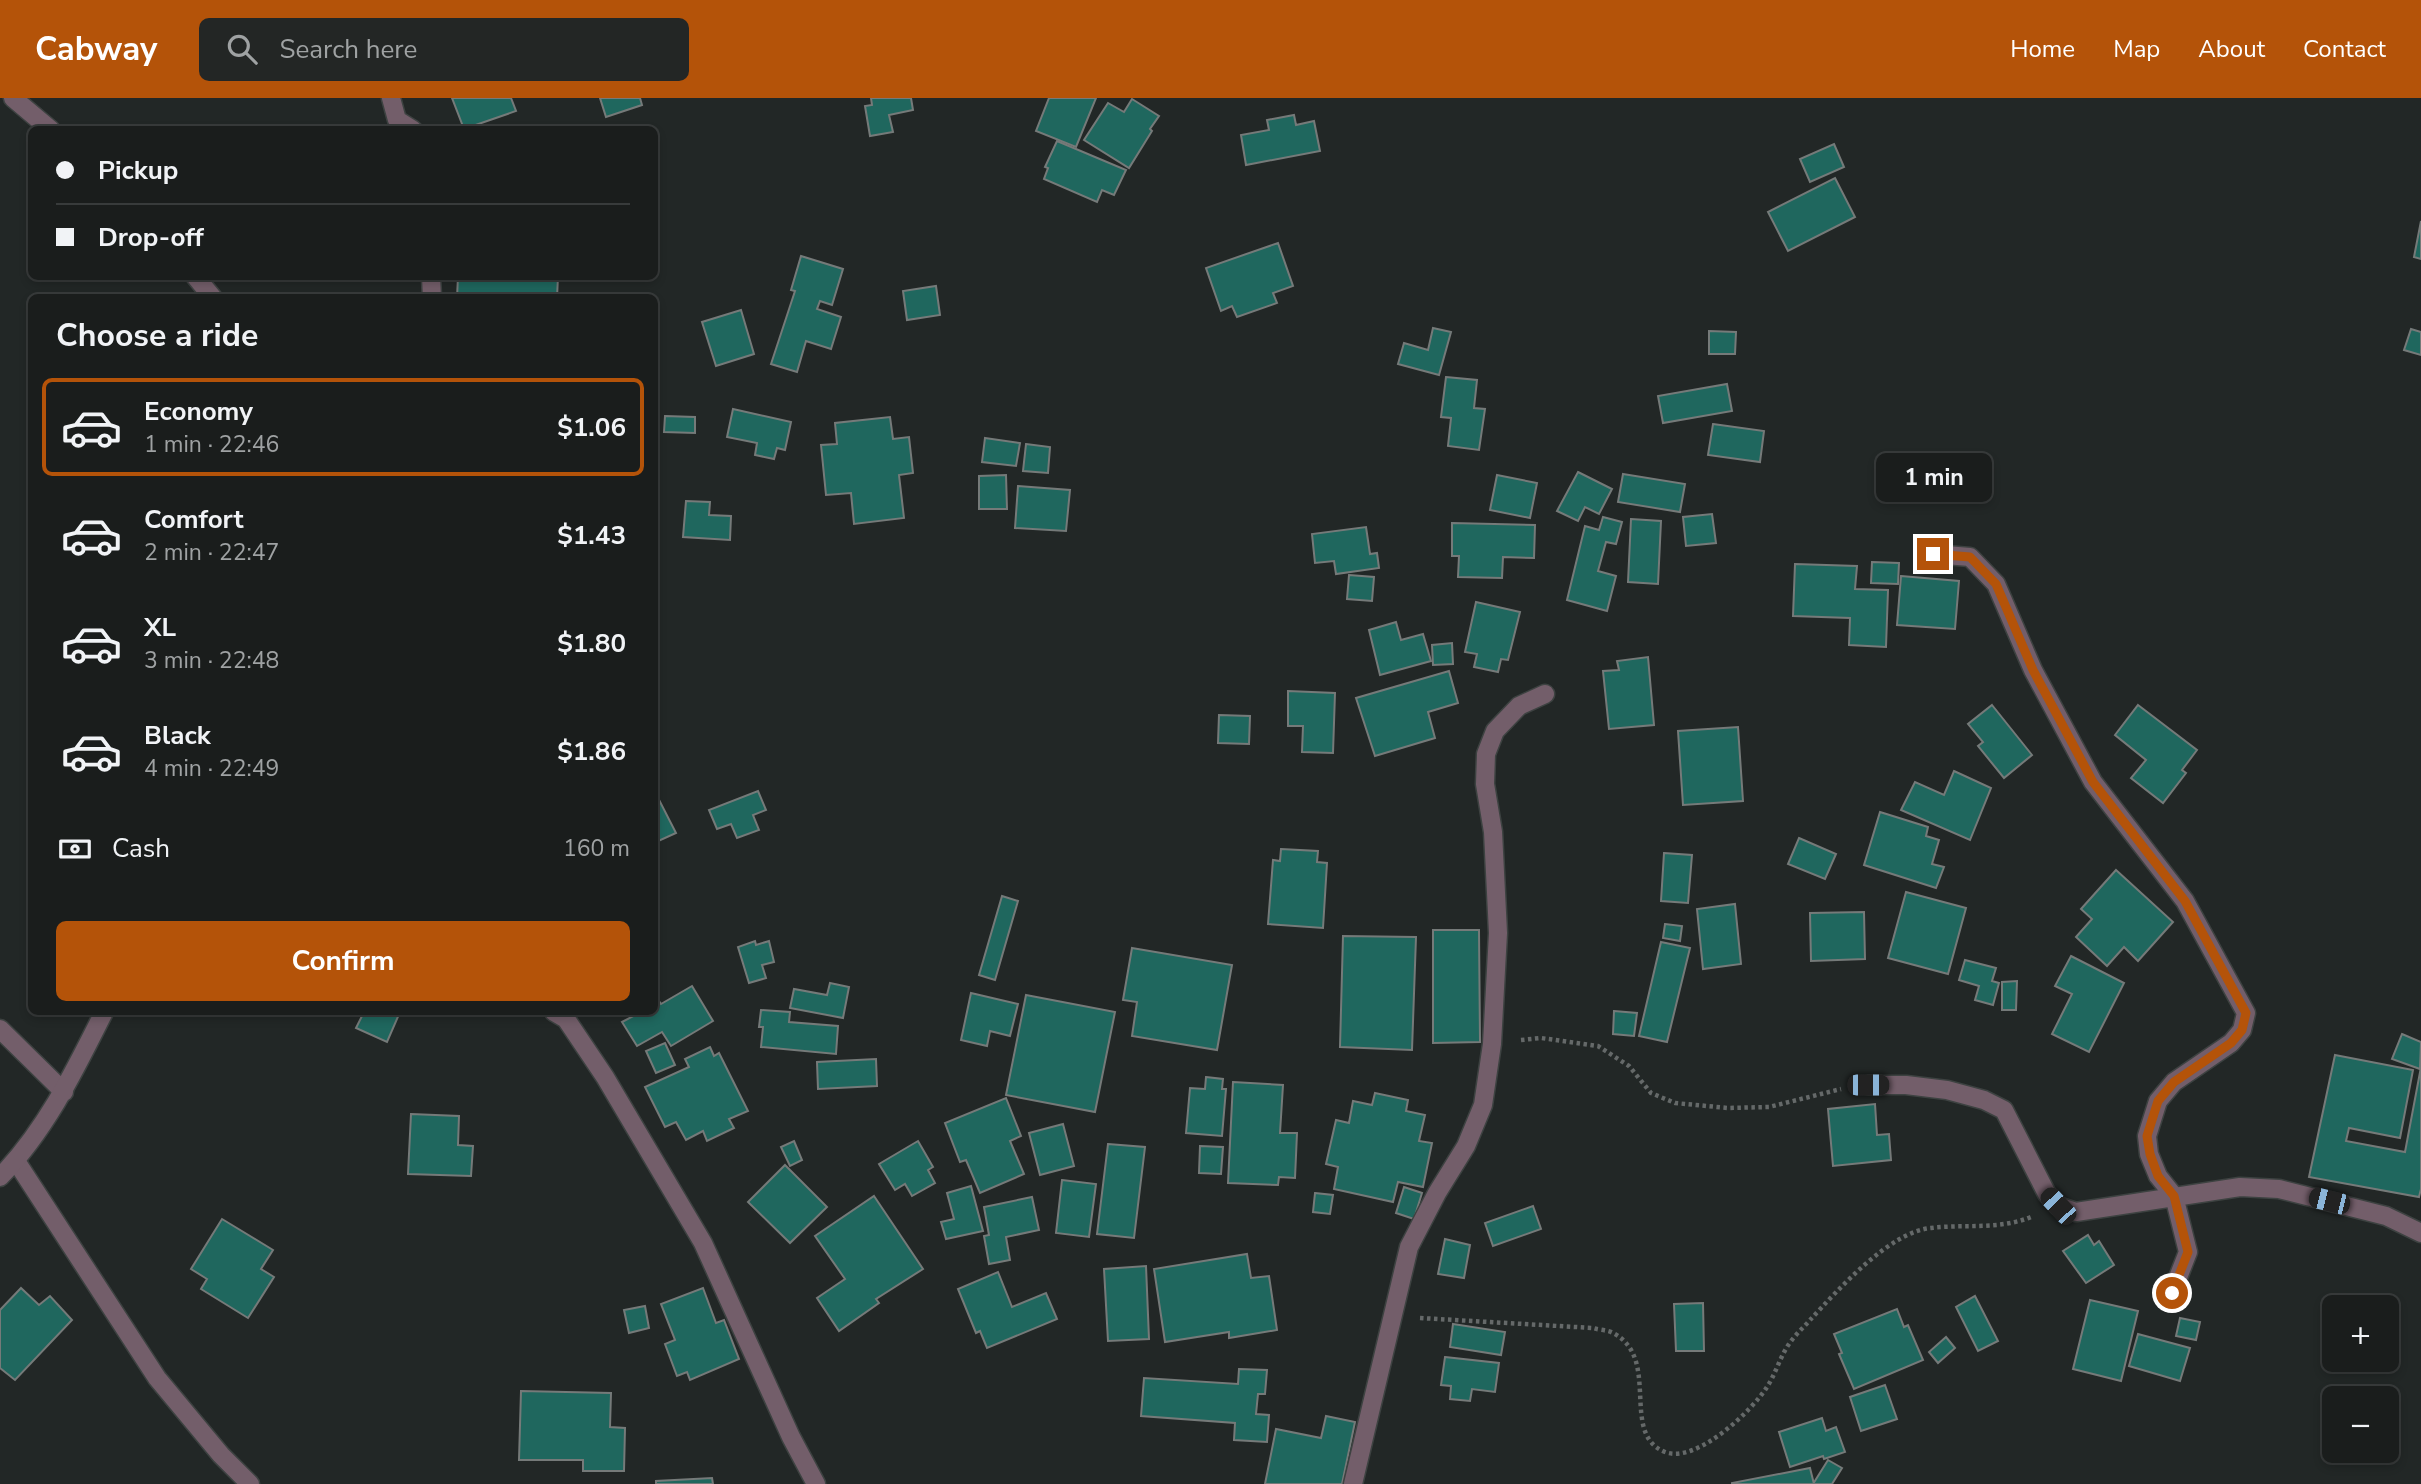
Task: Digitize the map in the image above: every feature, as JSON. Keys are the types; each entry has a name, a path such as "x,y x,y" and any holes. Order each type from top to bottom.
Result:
{"street":[{"path":"13,98 46,126"},
{"path":"391,98 397,120 407,126"},
{"path":"198,280 210,294"},
{"path":"1933,554 1970,557 1996,584 2033,670 2093,782 2185,901 2246,1013 2242,1030 2231,1043 2174,1082 2158,1101 2147,1136 2158,1176 2174,1196 2188,1252 2172,1293"},
{"path":"1353,1484 1409,1247 1466,1146 1483,1105 1492,1044 1498,933 1493,832 1485,784 1486,754 1495,731 1519,706 1545,694"},
{"path":"0,1177 16,1161 64,1092 102,1015"},
{"path":"559,1015 566,1019 606,1077 703,1243 791,1437 816,1484"},
{"path":"0,1029 64,1092"},
{"path":"1868,1085 1906,1085 1947,1090 1983,1100 2004,1110 2047,1194 2058,1206 2077,1212 2240,1187 2280,1189 2386,1216 2421,1233"},
{"path":"16,1161 157,1378 221,1455 250,1484"}],"path":[{"path":"1492,1044 1541,1038 1598,1046 1629,1066 1651,1093 1675,1103 1728,1108 1769,1107 1868,1085"},
{"path":"1391,1317 1592,1328 1613,1333 1635,1352 1641,1418 1651,1441 1663,1451 1678,1455 1702,1447 1734,1423 1767,1388 1797,1334 1874,1257 1903,1236 1929,1228 2021,1221 2058,1206"}],"building":[{"path":"452,98 511,98 516,111 473,126 463,126"},
{"path":"600,98 640,98 642,105 606,117"},
{"path":"871,98 911,98 913,110 889,115 893,132 870,136 865,106 872,105"},
{"path":"1049,98 1096,98 1076,147 1036,131"},
{"path":"1132,99 1159,116 1129,168 1084,140 1108,103 1124,112"},
{"path":"1294,115 1296,125 1314,121 1320,151 1246,165 1241,135 1269,130 1267,120"},
{"path":"1057,141 1126,170 1114,195 1102,190 1097,202 1044,179 1048,168 1045,167"},
{"path":"1834,144 1844,167 1810,182 1800,159"},
{"path":"1835,178 1855,217 1788,251 1768,212"},
{"path":"2421,221 2421,259 2414,257"},
{"path":"1278,243 1293,286 1273,293 1277,303 1237,317 1232,306 1221,311 1206,268"},
{"path":"801,256 843,269 832,305 820,301 817,309 841,317 831,349 806,341 797,372 771,364 795,291 791,290"},
{"path":"458,280 558,280 557,294 457,294"},
{"path":"936,286 940,315 907,320 903,291"},
{"path":"741,310 754,354 716,366 702,322"},
{"path":"1433,328 1451,332 1439,375 1398,364 1404,343 1428,350"},
{"path":"2411,329 2421,332 2421,355 2404,350"},
{"path":"1709,331 1736,332 1735,354 1709,354"},
{"path":"1446,377 1477,380 1474,408 1485,409 1479,450 1448,446 1451,418 1441,417"},
{"path":"1727,384 1732,411 1663,423 1658,396"},
{"path":"733,409 791,422 785,450 777,448 774,459 755,455 757,443 727,437"},
{"path":"665,416 695,417 695,433 664,432"},
{"path":"890,417 893,439 909,437 913,473 899,475 904,518 854,524 851,493 826,495 821,445 837,444 835,423"},
{"path":"1713,424 1764,431 1760,462 1708,455"},
{"path":"985,438 1020,443 1016,466 982,462"},
{"path":"1026,444 1050,447 1048,473 1023,471"},
{"path":"1578,472 1612,489 1599,514 1585,507 1578,521 1557,511"},
{"path":"1623,474 1685,484 1680,512 1618,502"},
{"path":"1006,475 1007,509 979,509 979,476"},
{"path":"1497,475 1537,483 1530,518 1490,510"},
{"path":"1018,486 1070,490 1066,531 1015,528"},
{"path":"686,501 710,502 709,515 731,516 730,540 683,537"},
{"path":"1712,514 1716,543 1686,546 1683,517"},
{"path":"1603,517 1622,522 1616,544 1606,542 1598,571 1616,576 1607,611 1567,600 1585,526 1599,530"},
{"path":"1631,519 1661,521 1658,584 1628,582"},
{"path":"1452,523 1535,525 1534,558 1503,557 1502,578 1458,577 1459,556 1452,556"},
{"path":"1366,527 1370,554 1377,553 1379,568 1336,574 1334,561 1315,563 1312,534"},
{"path":"1872,562 1899,563 1898,584 1871,583"},
{"path":"1795,564 1857,566 1855,589 1888,590 1886,647 1849,645 1850,618 1793,616"},
{"path":"1349,575 1374,577 1372,601 1347,599"},
{"path":"1901,576 1959,581 1955,629 1897,625"},
{"path":"1476,602 1520,612 1508,660 1501,659 1498,672 1474,667 1477,654 1465,652"},
{"path":"1396,622 1401,640 1423,634 1431,661 1380,675 1369,630"},
{"path":"1452,643 1453,664 1433,665 1432,645"},
{"path":"1648,657 1654,725 1609,729 1603,671 1619,670 1617,661"},
{"path":"1449,671 1458,703 1428,712 1435,738 1375,756 1356,698"},
{"path":"1288,691 1335,693 1333,753 1302,752 1303,726 1288,726"},
{"path":"1992,705 2032,755 2004,778 1978,746 1983,742 1968,724"},
{"path":"2138,705 2197,750 2182,770 2186,773 2163,803 2131,778 2146,760 2115,735"},
{"path":"1219,715 1250,716 1249,744 1218,743"},
{"path":"1738,727 1743,801 1683,805 1678,731"},
{"path":"1954,771 1991,788 1970,840 1901,810 1915,782 1944,795"},
{"path":"758,791 766,810 753,815 759,830 737,838 731,824 717,829 709,810"},
{"path":"658,798 676,833 658,841"},
{"path":"1880,812 1928,827 1926,836 1939,840 1932,864 1944,867 1936,888 1864,865"},
{"path":"1799,838 1836,854 1825,879 1788,864"},
{"path":"1281,849 1318,851 1317,862 1327,863 1323,928 1268,924 1273,860 1280,861"},
{"path":"1664,853 1692,855 1688,903 1661,901"},
{"path":"2116,870 2173,922 2138,961 2124,947 2107,966 2076,937 2092,919 2081,909"},
{"path":"1906,892 1966,908 1948,974 1888,958"},
{"path":"1002,896 1018,901 995,980 979,975"},
{"path":"1735,904 1741,964 1703,969 1697,909"},
{"path":"1864,912 1865,959 1811,961 1810,913"},
{"path":"1665,924 1682,926 1680,941 1663,938"},
{"path":"1433,930 1479,930 1480,1042 1433,1043"},
{"path":"1343,936 1416,937 1412,1050 1340,1047"},
{"path":"755,941 756,945 769,941 774,962 762,965 766,978 749,983 738,947"},
{"path":"1661,942 1690,948 1667,1042 1639,1036"},
{"path":"1132,948 1232,965 1217,1050 1132,1036 1137,1002 1123,1000"},
{"path":"2071,956 2124,983 2089,1052 2052,1034 2072,994 2055,986"},
{"path":"1965,960 1996,968 1992,981 1999,983 1993,1005 1975,1000 1979,986 1959,980"},
{"path":"2017,981 2016,1010 2002,1010 2002,982"},
{"path":"830,983 849,987 843,1018 790,1008 794,989 827,995"},
{"path":"692,986 713,1021 671,1046 662,1032 637,1046 622,1022 635,1015 658,1015 658,1002 661,1004"},
{"path":"971,993 1018,1004 1010,1036 990,1031 987,1046 961,1040"},
{"path":"1026,995 1115,1012 1095,1112 1006,1095"},
{"path":"761,1010 790,1012 789,1022 838,1026 836,1054 761,1047"},
{"path":"1614,1011 1637,1013 1634,1036 1613,1034"},
{"path":"362,1015 399,1015 387,1042 356,1028"},
{"path":"2402,1034 2421,1042 2420,1069 2392,1059"},
{"path":"665,1043 675,1065 656,1073 646,1051"},
{"path":"710,1047 714,1056 719,1053 748,1111 729,1119 734,1128 707,1141 703,1131 686,1140 676,1122 665,1127 645,1087 689,1067 685,1059"},
{"path":"2335,1055 2413,1070 2400,1138 2349,1128 2346,1141 2405,1152 2421,1067 2419,1197 2309,1177"},
{"path":"876,1059 877,1086 818,1089 817,1062"},
{"path":"1206,1077 1223,1079 1222,1089 1226,1089 1222,1136 1186,1133 1190,1088 1205,1089"},
{"path":"1233,1082 1283,1085 1280,1133 1297,1133 1295,1178 1279,1177 1278,1185 1228,1183"},
{"path":"1375,1093 1408,1100 1406,1111 1425,1115 1419,1141 1432,1143 1423,1187 1398,1182 1393,1202 1334,1189 1338,1167 1326,1164 1336,1120 1349,1123 1353,1101 1372,1105"},
{"path":"1006,1098 1021,1136 1010,1141 1024,1174 980,1193 966,1160 960,1162 945,1123"},
{"path":"1875,1104 1877,1135 1889,1134 1891,1160 1833,1166 1828,1109"},
{"path":"411,1114 459,1116 458,1145 473,1146 471,1176 408,1174"},
{"path":"1063,1124 1074,1166 1040,1175 1029,1133"},
{"path":"794,1141 802,1160 790,1166 781,1147"},
{"path":"918,1141 933,1167 928,1170 935,1183 912,1196 905,1184 895,1190 879,1164"},
{"path":"1108,1144 1145,1147 1134,1238 1097,1234"},
{"path":"1200,1146 1223,1147 1221,1174 1199,1173"},
{"path":"785,1165 827,1207 790,1243 748,1202"},
{"path":"1062,1180 1096,1184 1089,1237 1056,1233"},
{"path":"971,1186 983,1231 946,1239 941,1222 954,1219 947,1193"},
{"path":"1404,1187 1422,1193 1414,1219 1396,1213"},
{"path":"1315,1193 1333,1195 1330,1214 1313,1212"},
{"path":"874,1196 923,1269 876,1299 879,1303 839,1331 817,1298 845,1279 815,1236"},
{"path":"1032,1197 1039,1230 1006,1237 1010,1260 989,1264 984,1236 989,1235 984,1207"},
{"path":"1533,1206 1541,1229 1493,1246 1485,1223"},
{"path":"222,1219 273,1250 261,1269 274,1277 248,1318 201,1289 207,1279 191,1269"},
{"path":"2088,1235 2094,1245 2099,1241 2114,1265 2086,1283 2063,1251"},
{"path":"1445,1239 1470,1245 1464,1278 1438,1274"},
{"path":"1247,1254 1251,1278 1269,1276 1277,1330 1229,1338 1229,1332 1165,1342 1154,1269"},
{"path":"1146,1266 1149,1339 1108,1341 1104,1269"},
{"path":"998,1272 1012,1307 1046,1293 1057,1319 987,1348 980,1331 976,1333 958,1289"},
{"path":"21,1288 39,1305 50,1296 72,1320 15,1380 0,1368 0,1310"},
{"path":"703,1288 716,1323 724,1320 739,1359 690,1380 687,1372 677,1376 665,1344 675,1340 661,1304"},
{"path":"1975,1296 1998,1341 1978,1351 1956,1307"},
{"path":"2090,1300 2138,1311 2121,1381 2073,1369"},
{"path":"1703,1303 1704,1351 1676,1351 1674,1304"},
{"path":"645,1306 649,1328 629,1333 624,1310"},
{"path":"1897,1309 1904,1327 1908,1325 1923,1360 1854,1389 1839,1354 1842,1353 1834,1334"},
{"path":"2180,1318 2200,1322 2196,1340 2176,1336"},
{"path":"1453,1324 1505,1332 1501,1355 1450,1347"},
{"path":"2138,1334 2190,1348 2180,1381 2129,1366"},
{"path":"1946,1337 1955,1348 1938,1363 1929,1352"},
{"path":"1445,1357 1499,1363 1495,1392 1472,1389 1470,1401 1450,1399 1451,1386 1441,1385"},
{"path":"1239,1369 1267,1370 1265,1394 1258,1394 1256,1414 1269,1415 1267,1442 1234,1440 1235,1423 1141,1416 1144,1378 1238,1384"},
{"path":"1885,1385 1897,1419 1861,1431 1850,1397"},
{"path":"521,1391 611,1393 610,1427 625,1428 624,1471 583,1471 583,1460 519,1460"},
{"path":"1326,1416 1355,1422 1342,1484 1265,1484 1276,1429 1321,1438"},
{"path":"1822,1418 1826,1431 1836,1427 1845,1452 1790,1467 1779,1432"},
{"path":"1828,1460 1842,1468 1832,1484 1813,1484"},
{"path":"1810,1468 1814,1484 1732,1484 1732,1483"},
{"path":"712,1478 713,1484 656,1484 656,1481"}],"route":[{"path":"1933,554 1970,557 1996,584 2033,670 2093,782 2185,901 2246,1013 2242,1030 2231,1043 2174,1082 2158,1101 2147,1136 2158,1176 2174,1196 2188,1252 2172,1293"}]}
